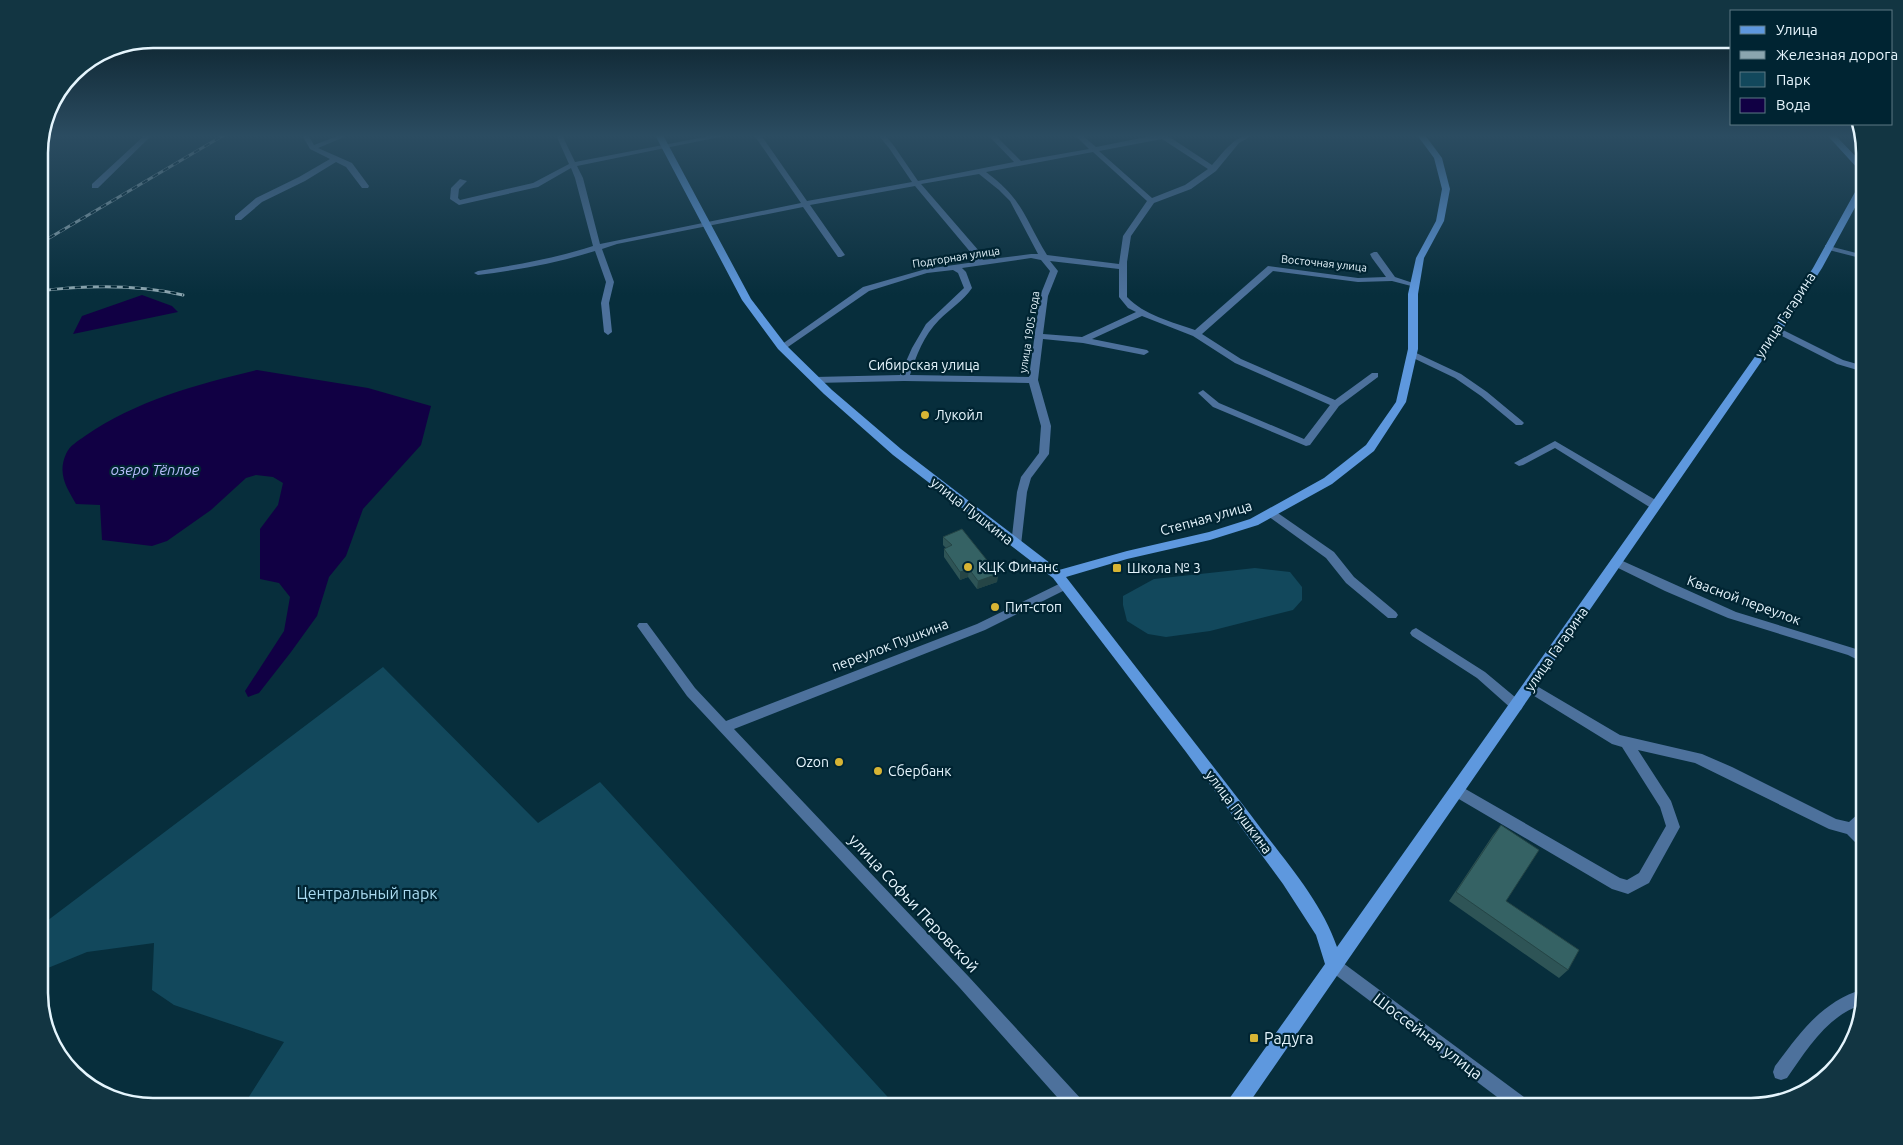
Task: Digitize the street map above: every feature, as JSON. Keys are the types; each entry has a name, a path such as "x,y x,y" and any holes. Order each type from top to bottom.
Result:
{"street":[{"path":"238,218 259,200 283,188"},
{"path":"454,188 454,199 459,203 520,188"},
{"path":"582,188 592,232 610,282 605,303 608,332"},
{"name":"улица Пушкина","path":"687,188 747,300 782,347 815,380 897,452 1061,580 1191,748 1289,880 1323,931 1334,965"},
{"path":"794,188 841,255"},
{"path":"478,272 515,268 546,260 561,259 615,242 893,188"},
{"path":"921,188 976,253 980,264"},
{"name":"улица 1905 года","path":"1002,188 1013,201 1043,258 1054,270 1044,296 1033,380 1046,426 1044,454 1026,477 1022,492 1016,545"},
{"path":"1137,188 1151,201"},
{"path":"1184,188 1151,201 1127,236 1122,267 1123,297 1131,306 1145,314 1196,334 1238,361 1336,404"},
{"name":"Степная улица","path":"1061,580 1127,555 1210,536 1254,522 1328,481 1370,448 1402,402 1412,354 1413,294 1420,258 1440,221 1446,188"},
{"name":"улица Гагарина","path":"1242,1098 1517,706 1777,330 1855,199"},
{"path":"1828,247 1855,255"},
{"path":"1374,254 1377,262 1392,279"},
{"name":"Подгорная улица","path":"782,347 866,289 926,271 1031,256 1122,267"},
{"path":"904,378 911,358 934,320 960,300 968,288 962,272 956,268"},
{"name":"Восточная улица","path":"1196,334 1271,268 1358,280 1392,279 1415,284"},
{"path":"1083,340 1145,314"},
{"path":"1777,330 1840,362 1855,366"},
{"path":"1040,336 1083,340 1144,352"},
{"path":"1412,354 1458,376 1519,422"},
{"path":"1203,393 1216,405 1306,444 1336,404 1375,375"},
{"name":"Сибирская улица","path":"815,380 904,378 1033,380"},
{"path":"1519,463 1555,444 1655,505"},
{"path":"1272,513 1330,556 1350,580 1392,615"},
{"name":"Квасной переулок","path":"1616,562 1669,588 1732,615 1856,654"},
{"name":"переулок Пушкина","path":"724,727 981,627 1061,580"},
{"name":"улица Софьи Перовской","path":"643,626 691,692 964,982 1069,1098"},
{"path":"1416,633 1481,675 1517,706"},
{"path":"1530,687 1618,740 1697,758 1727,771 1834,826 1851,829 1856,834"},
{"path":"1457,791 1617,884 1628,887 1644,878 1673,826 1666,805 1626,742"},
{"path":"1851,829 1856,825"},
{"name":"Шоссейная улица","path":"1334,965 1511,1098"},
{"path":"1781,1072 1813,1028 1850,1000 1856,999"}],"green space":[{"path":"1255,568 1290,572 1302,587 1302,600 1293,610 1210,631 1166,637 1148,634 1127,621 1123,596 1154,579"},
{"name":"Центральный парк","path":"383,667 538,823 600,782 889,1098 248,1098 284,1042 174,1005 152,990 154,943 87,952 48,968 48,920"}],"water":[{"path":"142,295 172,306 178,312 73,334 82,316"},
{"name":"озеро Тёплое","path":"257,370 368,388 431,406 421,445 363,509 346,556 329,577 317,616 259,693 248,697 245,691 284,631 290,597 279,583 260,579 260,529 278,505 283,483 273,477 256,475 246,478 211,510 167,541 152,546 102,540 100,505 76,504 64,480 62,468 66,454 74,444 104,424 125,413 168,395 212,381"}],"building":[{"name":"КЦК Финанс","path":"962,529 998,574 978,581 969,569 960,572 944,549 952,545 943,537"},
{"path":"1501,825 1539,850 1506,901 1579,950 1568,970 1456,892"}],"railway":[{"path":"48,239 133,188"},
{"path":"48,290 129,287 183,295"}],"place":[{"name":"Лукойл","path":"925,415"},
{"name":"КЦК Финанс","path":"968,567"},
{"name":"Школа № 3","path":"1117,568"},
{"name":"Пит-стоп","path":"995,607"},
{"name":"Ozon","path":"839,762"},
{"name":"Сбербанк","path":"878,771"},
{"name":"Радуга","path":"1254,1038"}]}
